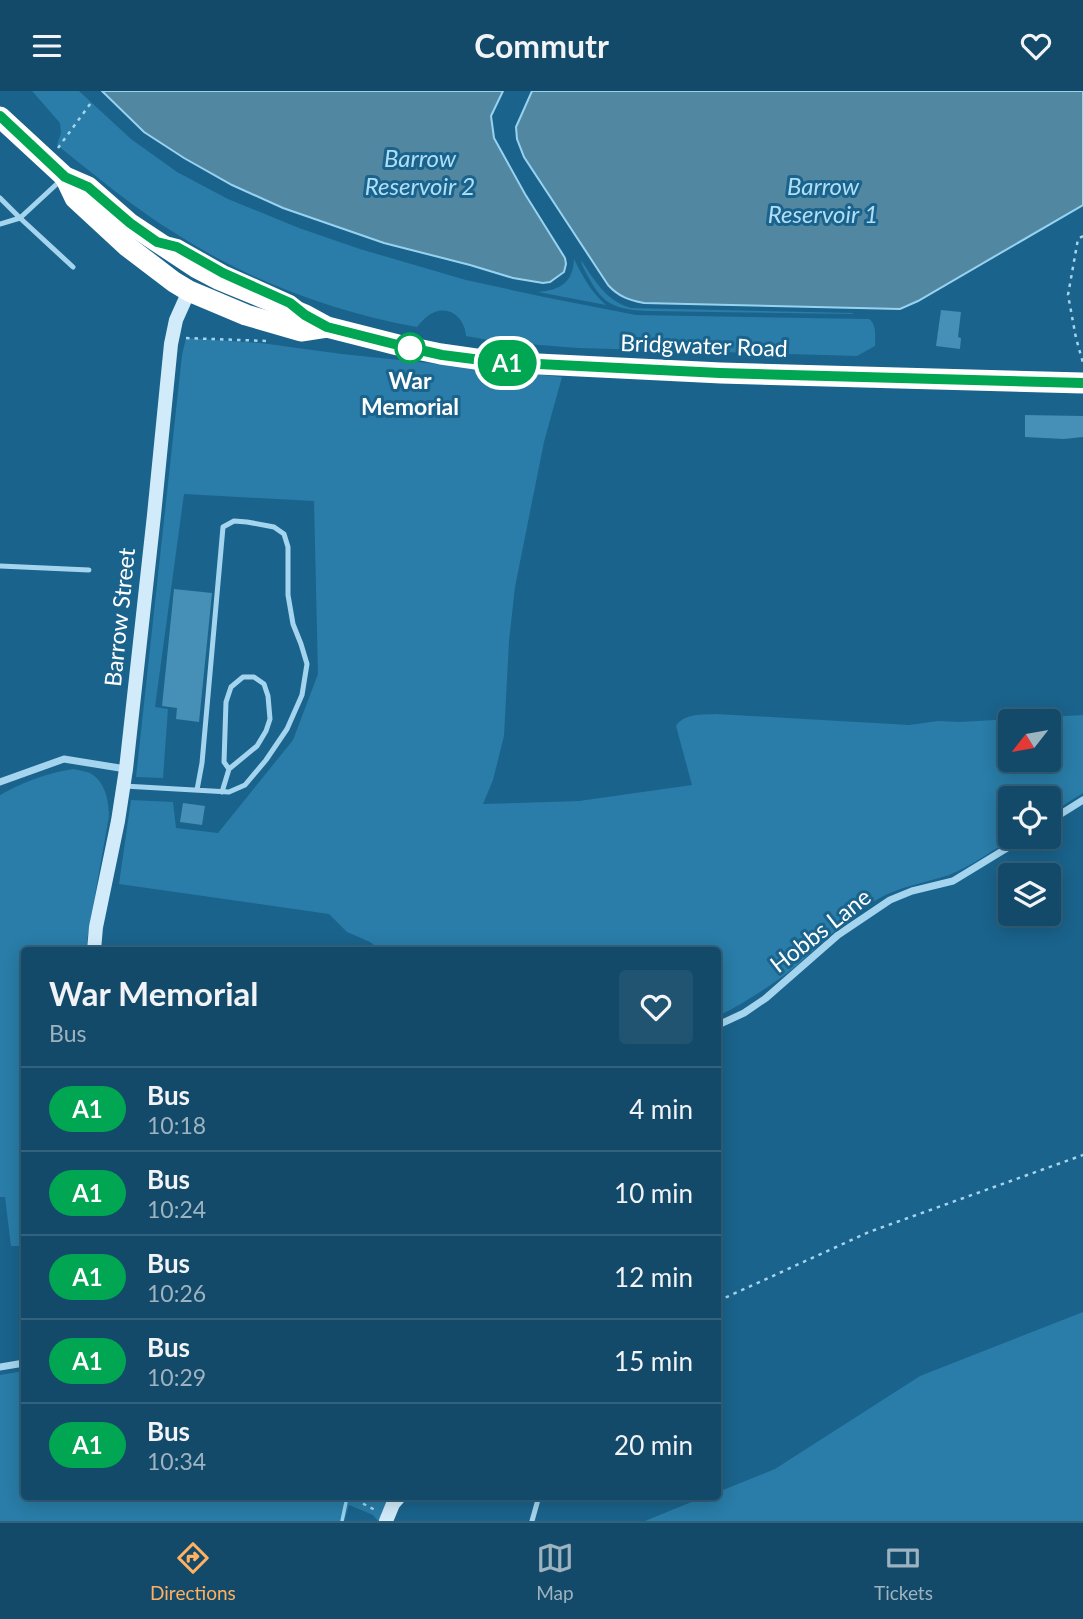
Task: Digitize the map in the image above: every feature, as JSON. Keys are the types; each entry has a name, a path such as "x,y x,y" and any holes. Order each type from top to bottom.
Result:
{"highway":[{"name":"Bridgwater Road","path":"0,117 65,177 88,187 130,223 191,264 218,279 305,315 327,327 442,355 497,362 720,373 1083,383"},
{"name":"Bridgwater Road","path":"65,177 75,198 128,247 189,291 270,323 301,331 327,327"},
{"path":"157,242 187,271 191,280 189,291"},
{"path":"157,242 177,247 223,273 290,303 305,315"},
{"path":"189,291 206,281 218,279"}],"main road":[{"name":"Barrow Street","path":"94,947 123,786 172,338 178,313 189,291"},
{"path":"380,1516 396,1500"}],"street":[{"path":"0,782 64,759 125,769"},
{"path":"1061,814 1083,800"},
{"name":"Hobbs Lane","path":"721,1024 744,1013 766,998 838,935 890,900 912,891 953,881 1005,849"},
{"path":"0,1367 21,1364"}],"lane":[{"path":"0,225 20,218 65,177"},
{"path":"0,198 73,267"},
{"path":"123,786 229,792 245,785 287,729 302,695 307,664 293,624 288,596 288,547 284,534 274,527 234,521 223,527 202,763 197,790"},
{"path":"0,566 89,570"},
{"path":"222,792 229,769 257,746 270,719 264,684 254,677 243,677 231,687 226,702 224,762 229,769"},
{"path":"532,1521 538,1500"}],"path":[{"path":"64,141 93,100"},
{"path":"1083,236 1078,239 1068,295 1083,363"},
{"path":"172,338 266,341 270,323"},
{"path":"721,1300 869,1232 1083,1155"},
{"path":"361,1500 380,1516"}],"shaded area":[{"path":"32,91 79,91 131,139 177,172 228,199 360,249 466,280 636,315 869,319 874,328 875,346 857,356 578,348 500,342 466,336 460,320 447,311 432,313 417,327 354,313 293,293 234,267 162,225 57,145 61,133 60,123"},
{"path":"574,259 588,284 606,305 538,292 564,284 571,274"},
{"path":"581,260 596,283 608,295 631,308 853,314 647,311 622,308 606,300 594,287"},
{"path":"186,338 261,343 562,377 544,442 515,587 504,736 493,780 483,804 579,801 692,785 676,726 688,717 699,715 909,725 938,721 998,720 998,772 1061,772 1061,716 1083,715 1083,793 1061,807 1061,786 998,786 998,847 958,871 904,888 866,906 786,974 721,1014 721,947 376,947 347,932 329,914 119,884 131,800 173,802 176,828 218,833 293,740 318,674 314,501 184,494 155,707 168,709 163,778 136,777"},
{"path":"73,769 90,773 103,786 109,816 87,947 21,947 21,1246 11,1246 5,1197 0,1197 0,795 53,773"},
{"path":"1083,1312 1083,1521 645,1521 696,1500 721,1500 721,1491 775,1469 920,1376"},
{"path":"21,1372 21,1500 390,1500 380,1521 373,1515 349,1505 344,1521 0,1521 0,1375"}],"water":[{"name":"Barrow Reservoir 2","path":"102,91 503,91 491,116 494,138 565,258 564,272 550,282 543,283 513,278 384,243 283,208 232,185 184,158 144,132"},
{"name":"Barrow Reservoir 1","path":"532,91 1083,91 1083,205 900,309 634,301 608,285 524,157 517,139 516,127"}],"building":[{"path":"941,310 961,312 958,337 961,338 960,349 936,346"},
{"path":"1025,415 1083,416 1083,437 1025,437"},
{"path":"174,589 212,593 199,722 176,719 177,708 162,706"},
{"path":"183,803 205,806 202,825 180,822"}],"waterway":[{"path":"342,1521 346,1500"}],"bus line":[{"name":"A1","path":"0,116 65,177 88,187 157,242 177,247 223,273 290,303 327,327 398,345 442,355 497,362 720,373 1083,383"}],"place":[{"name":"War Memorial","path":"410,348"}]}
